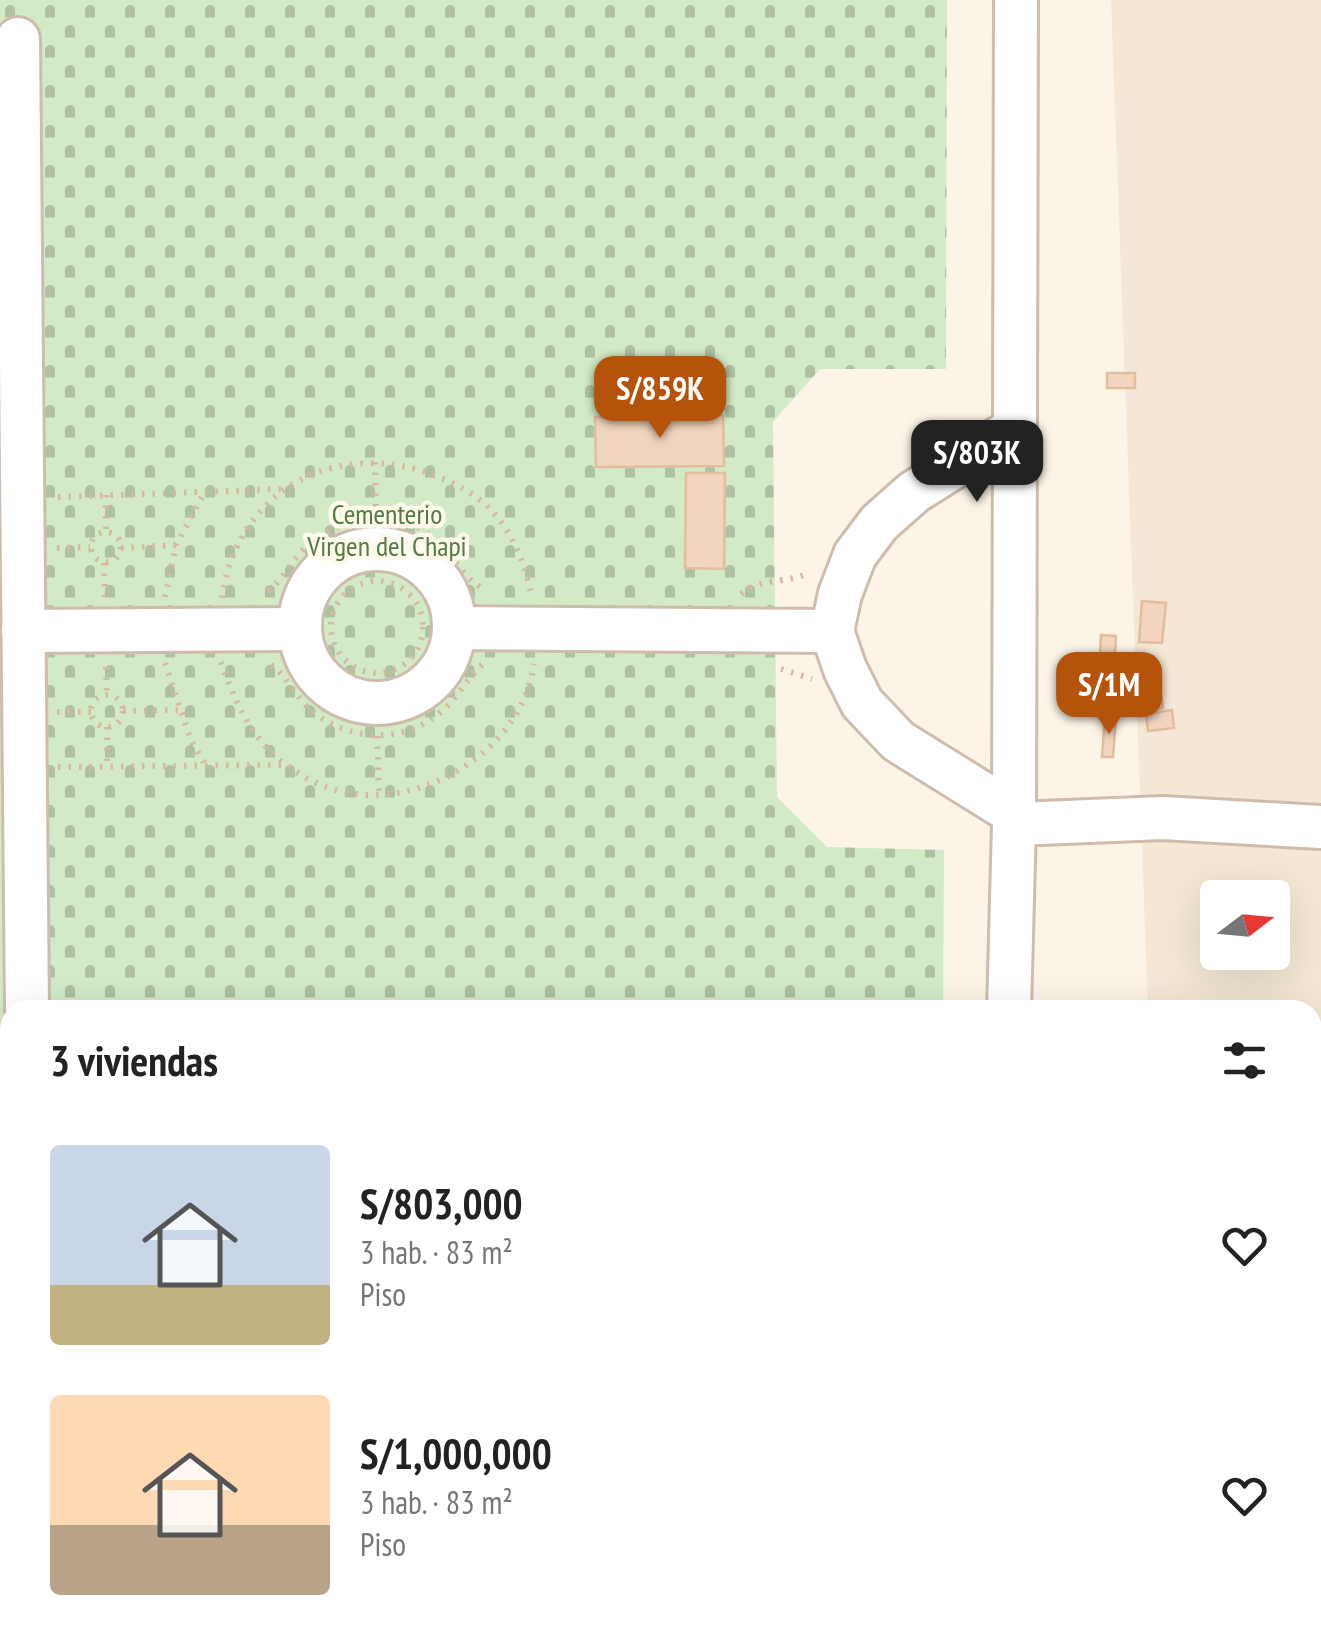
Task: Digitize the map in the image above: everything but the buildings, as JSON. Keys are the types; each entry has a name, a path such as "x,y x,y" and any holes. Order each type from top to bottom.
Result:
{"street":[{"path":"1009,1000 1016,0"},
{"path":"18,39 27,1000"},
{"path":"1014,429 914,492 879,524 854,555 832,631 862,703 898,741 1013,818 1163,818 1321,827"},
{"path":"386,548 413,557 436,575 450,599 455,628 449,656 434,680 410,696 383,704 354,700 329,687 310,665 316,629 301,610 312,583 332,563 358,550 386,548"},
{"path":"455,628 832,631"},
{"path":"23,631 316,629"}],"path":[{"path":"374,462 376,519"},
{"path":"222,599 226,572 237,542 282,489 319,471 374,462 437,476 490,509 510,534 524,563 533,599 522,599"},
{"path":"44,497 282,489"},
{"path":"184,600 164,600 176,545 204,492"},
{"path":"106,495 106,532"},
{"path":"252,597 269,591 282,580 300,552 321,534 342,525 376,519 400,520 423,530 474,584 490,593"},
{"path":"106,532 120,540 121,548 112,562 104,563 92,554 90,547 98,533 106,532"},
{"path":"121,548 176,545"},
{"path":"45,548 90,547"},
{"path":"91,602 105,601 104,563"},
{"path":"381,581 406,591 422,614 424,628 413,657 386,673 370,673 342,658 334,644 316,629 332,616 345,594 367,582 381,581"},
{"path":"203,599 237,598"},
{"path":"237,656 220,656 245,722 286,765 313,782 346,792 379,794 436,781 465,767 487,750 509,726 534,670 535,654"},
{"path":"164,657 180,710 205,766"},
{"path":"106,658 107,696"},
{"path":"266,662 277,668 308,708 329,724 378,736 421,727 443,711 478,667 490,659"},
{"path":"107,696 115,698 124,712 115,726 107,727 99,725 91,712 93,704 107,696"},
{"path":"124,712 180,710"},
{"path":"48,712 91,712"},
{"path":"107,727 108,767"},
{"path":"378,736 379,794"},
{"path":"48,767 286,765"}],"shaded area":[{"path":"1111,0 1321,0 1321,1000 1148,1000"}],"green space":[{"name":"Cementerio Virgen del Chapi","path":"0,0 947,0 946,369 820,369 773,422 777,797 827,847 944,850 943,1000 0,1000"}]}
